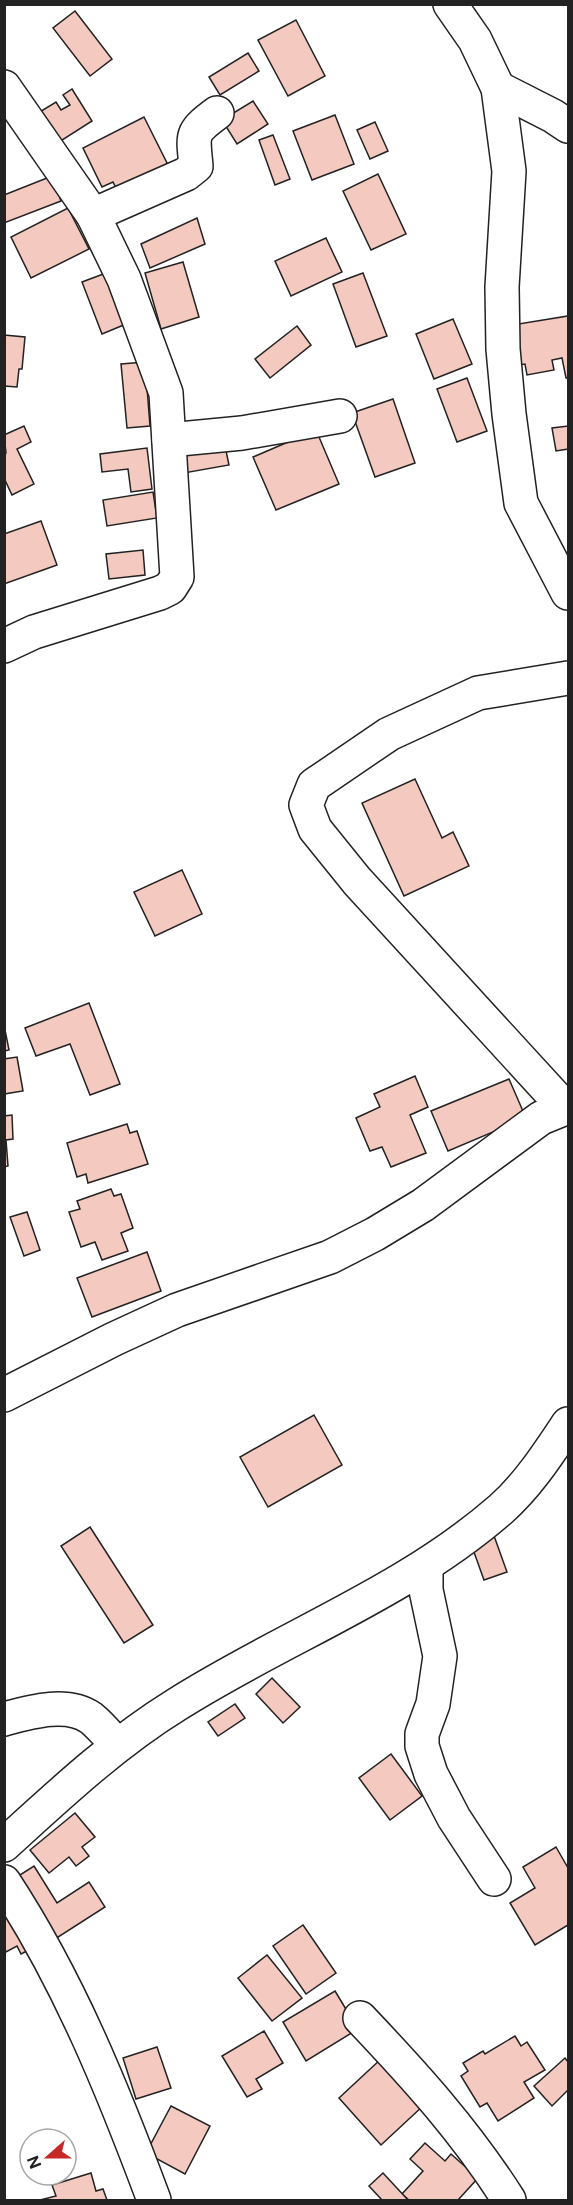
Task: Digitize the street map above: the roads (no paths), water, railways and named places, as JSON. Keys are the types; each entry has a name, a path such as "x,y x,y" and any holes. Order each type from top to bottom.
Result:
{"street":[{"path":"450,4 475,40 498,88 509,171 502,287 503,349 521,503 568,593"},
{"path":"4,87 93,215 124,279 166,393 177,577 170,588 160,594 34,632 4,646"},
{"path":"498,88 568,126"},
{"path":"93,215 196,166 194,140 198,127 217,113"},
{"path":"169,440 243,433 340,416"},
{"path":"4,1395 177,1310 330,1257 375,1234 423,1205 541,1118 567,1108 357,881 315,829 306,805 314,785 388,734 478,693 568,678"},
{"path":"4,1845 117,1744 175,1705 257,1656 426,1566 502,1508 535,1473 568,1424"},
{"path":"426,1566 426,1590 440,1656 433,1704 423,1734 422,1746 431,1774 454,1818 494,1879"},
{"path":"4,1719 32,1711 70,1710 90,1718 117,1744"},
{"path":"4,1882 32,1925 66,1990 104,2071 154,2200"},
{"path":"360,2018 431,2093 485,2163 509,2200"}]}
